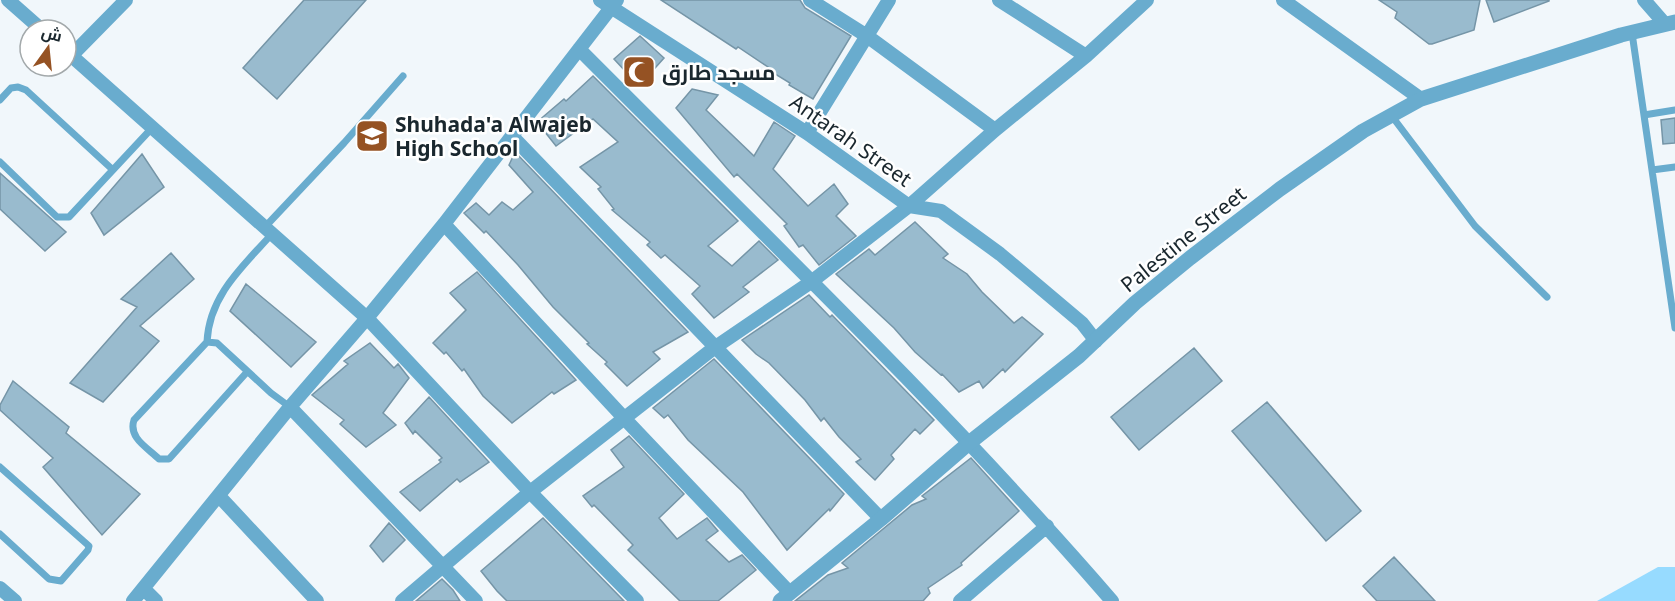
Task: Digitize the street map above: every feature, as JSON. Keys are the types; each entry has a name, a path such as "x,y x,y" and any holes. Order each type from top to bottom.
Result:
{"street":[{"path":"8,0 28,18"},
{"path":"78,45 126,0"},
{"name":"Antarah Street","path":"600,0 614,4 807,133 909,206 941,211 1000,254 1082,323 1096,341"},
{"path":"810,0 867,36 995,130"},
{"path":"807,133 889,0"},
{"path":"999,0 1020,6 1086,56"},
{"path":"402,601 530,492 624,418 714,348 812,282 909,206 995,130 1086,56 1147,0"},
{"path":"1283,0 1421,99"},
{"path":"1644,0 1670,23"},
{"path":"133,601 290,407 444,224 614,4"},
{"name":"Palestine Street","path":"785,597 881,519 969,443 1096,341 1135,303 1199,250 1280,189 1363,131 1421,99 1670,23"},
{"path":"579,49 969,443 1047,526 1112,601"},
{"path":"78,61 367,318 530,492 637,601"},
{"path":"512,136 881,519"},
{"path":"444,224 624,418 785,597"},
{"path":"290,407 476,601"},
{"path":"219,496 317,601"},
{"path":"960,601 1047,526"},
{"path":"0,588 15,601"},
{"path":"144,589 156,601"}],"lane":[{"path":"1632,33 1675,328"},
{"path":"247,372 170,459 159,459 134,435 132,427 134,420 207,342 211,313 221,295 268,231 403,76"},
{"path":"0,100 11,88 18,87 26,90 113,170"},
{"path":"1644,115 1675,110"},
{"path":"1391,115 1475,226 1547,297"},
{"path":"0,162 57,217 69,217 152,128"},
{"path":"1652,170 1675,167"},
{"path":"207,342 217,343 247,372 290,407"},
{"path":"0,467 89,546 61,581 55,581 49,579 0,534"}],"shaded area":[{"path":"1658,567 1675,567 1675,601 1597,601"}],"building":[{"path":"304,0 366,0 277,99 243,68"},
{"path":"661,0 800,0 805,8 851,36 813,99 789,85 790,83 738,47 736,49"},
{"path":"1379,0 1480,0 1474,30 1429,44 1395,18 1397,12"},
{"path":"1486,0 1549,0 1549,1 1494,22"},
{"name":"مسجد طارق","path":"640,36 664,58 639,86 614,59"},
{"path":"593,76 738,221 708,246 732,266 759,241 778,260 743,287 749,292 714,318 692,294 700,286 665,255 661,258 647,245 650,242 612,210 614,209 598,189 601,187 580,167 618,142 593,119 556,146 537,122 564,99 566,101"},
{"path":"692,89 718,95 706,110 754,156 774,122 795,136 773,169 808,206 834,184 848,204 836,216 856,236 819,265 803,245 799,247 784,226 787,224 737,174 734,177 676,108"},
{"path":"1675,118 1675,143 1663,144 1661,120"},
{"path":"515,152 688,332 653,352 660,359 627,386 486,231 484,233 464,213 476,203 489,215 502,202 513,210 533,192 509,165"},
{"path":"142,154 164,187 104,235 91,213"},
{"path":"0,173 66,232 45,251 0,209"},
{"path":"915,222 948,254 943,258 967,274 1014,323 1022,317 1043,334 1005,372 1003,369 983,388 979,381 959,392 836,274 869,249 875,255"},
{"path":"171,253 194,279 140,326 159,341 103,402 70,383 137,307 121,299"},
{"path":"477,272 576,380 554,394 552,392 512,423 483,396 464,369 462,371 446,352 444,354 433,343 466,310 450,293"},
{"path":"246,284 316,342 291,367 230,311"},
{"path":"809,295 830,317 832,315 934,420 920,434 915,429 891,455 894,459 875,480 856,462 861,459 824,418 821,421 805,400 769,363 742,340"},
{"path":"370,343 394,368 398,364 409,378 383,413 396,425 366,447 340,424 344,420 312,395 348,364 344,361"},
{"path":"1194,348 1222,381 1139,450 1111,417"},
{"path":"714,359 844,494 830,511 829,509 787,550 743,492 688,440 668,415 664,418 653,408"},
{"path":"13,381 69,427 66,433 140,494 102,535 43,467 53,458 0,410 0,405"},
{"path":"429,397 489,462 460,482 457,479 420,511 400,492 441,462 439,460 442,458 415,431 413,434 405,423"},
{"path":"1267,402 1361,511 1326,541 1232,431"},
{"path":"629,436 684,494 659,518 677,539 707,518 718,531 706,540 729,562 742,555 756,570 718,601 680,601 628,550 633,545 583,496 624,467 611,450"},
{"path":"971,458 1019,511 961,563 962,565 928,588 930,593 923,601 795,601 828,575 848,568 842,563 912,505 926,499 922,496"},
{"path":"543,518 624,601 507,601 497,591 481,571"},
{"path":"389,523 405,540 383,562 370,546"},
{"path":"1394,557 1435,601 1377,601 1363,586"},
{"path":"442,579 460,601 416,601"}],"place":[{"name":"مسجد طارق","path":"639,72"},
{"name":"Shuhada'a Alwajeb High School","path":"372,136"}]}
